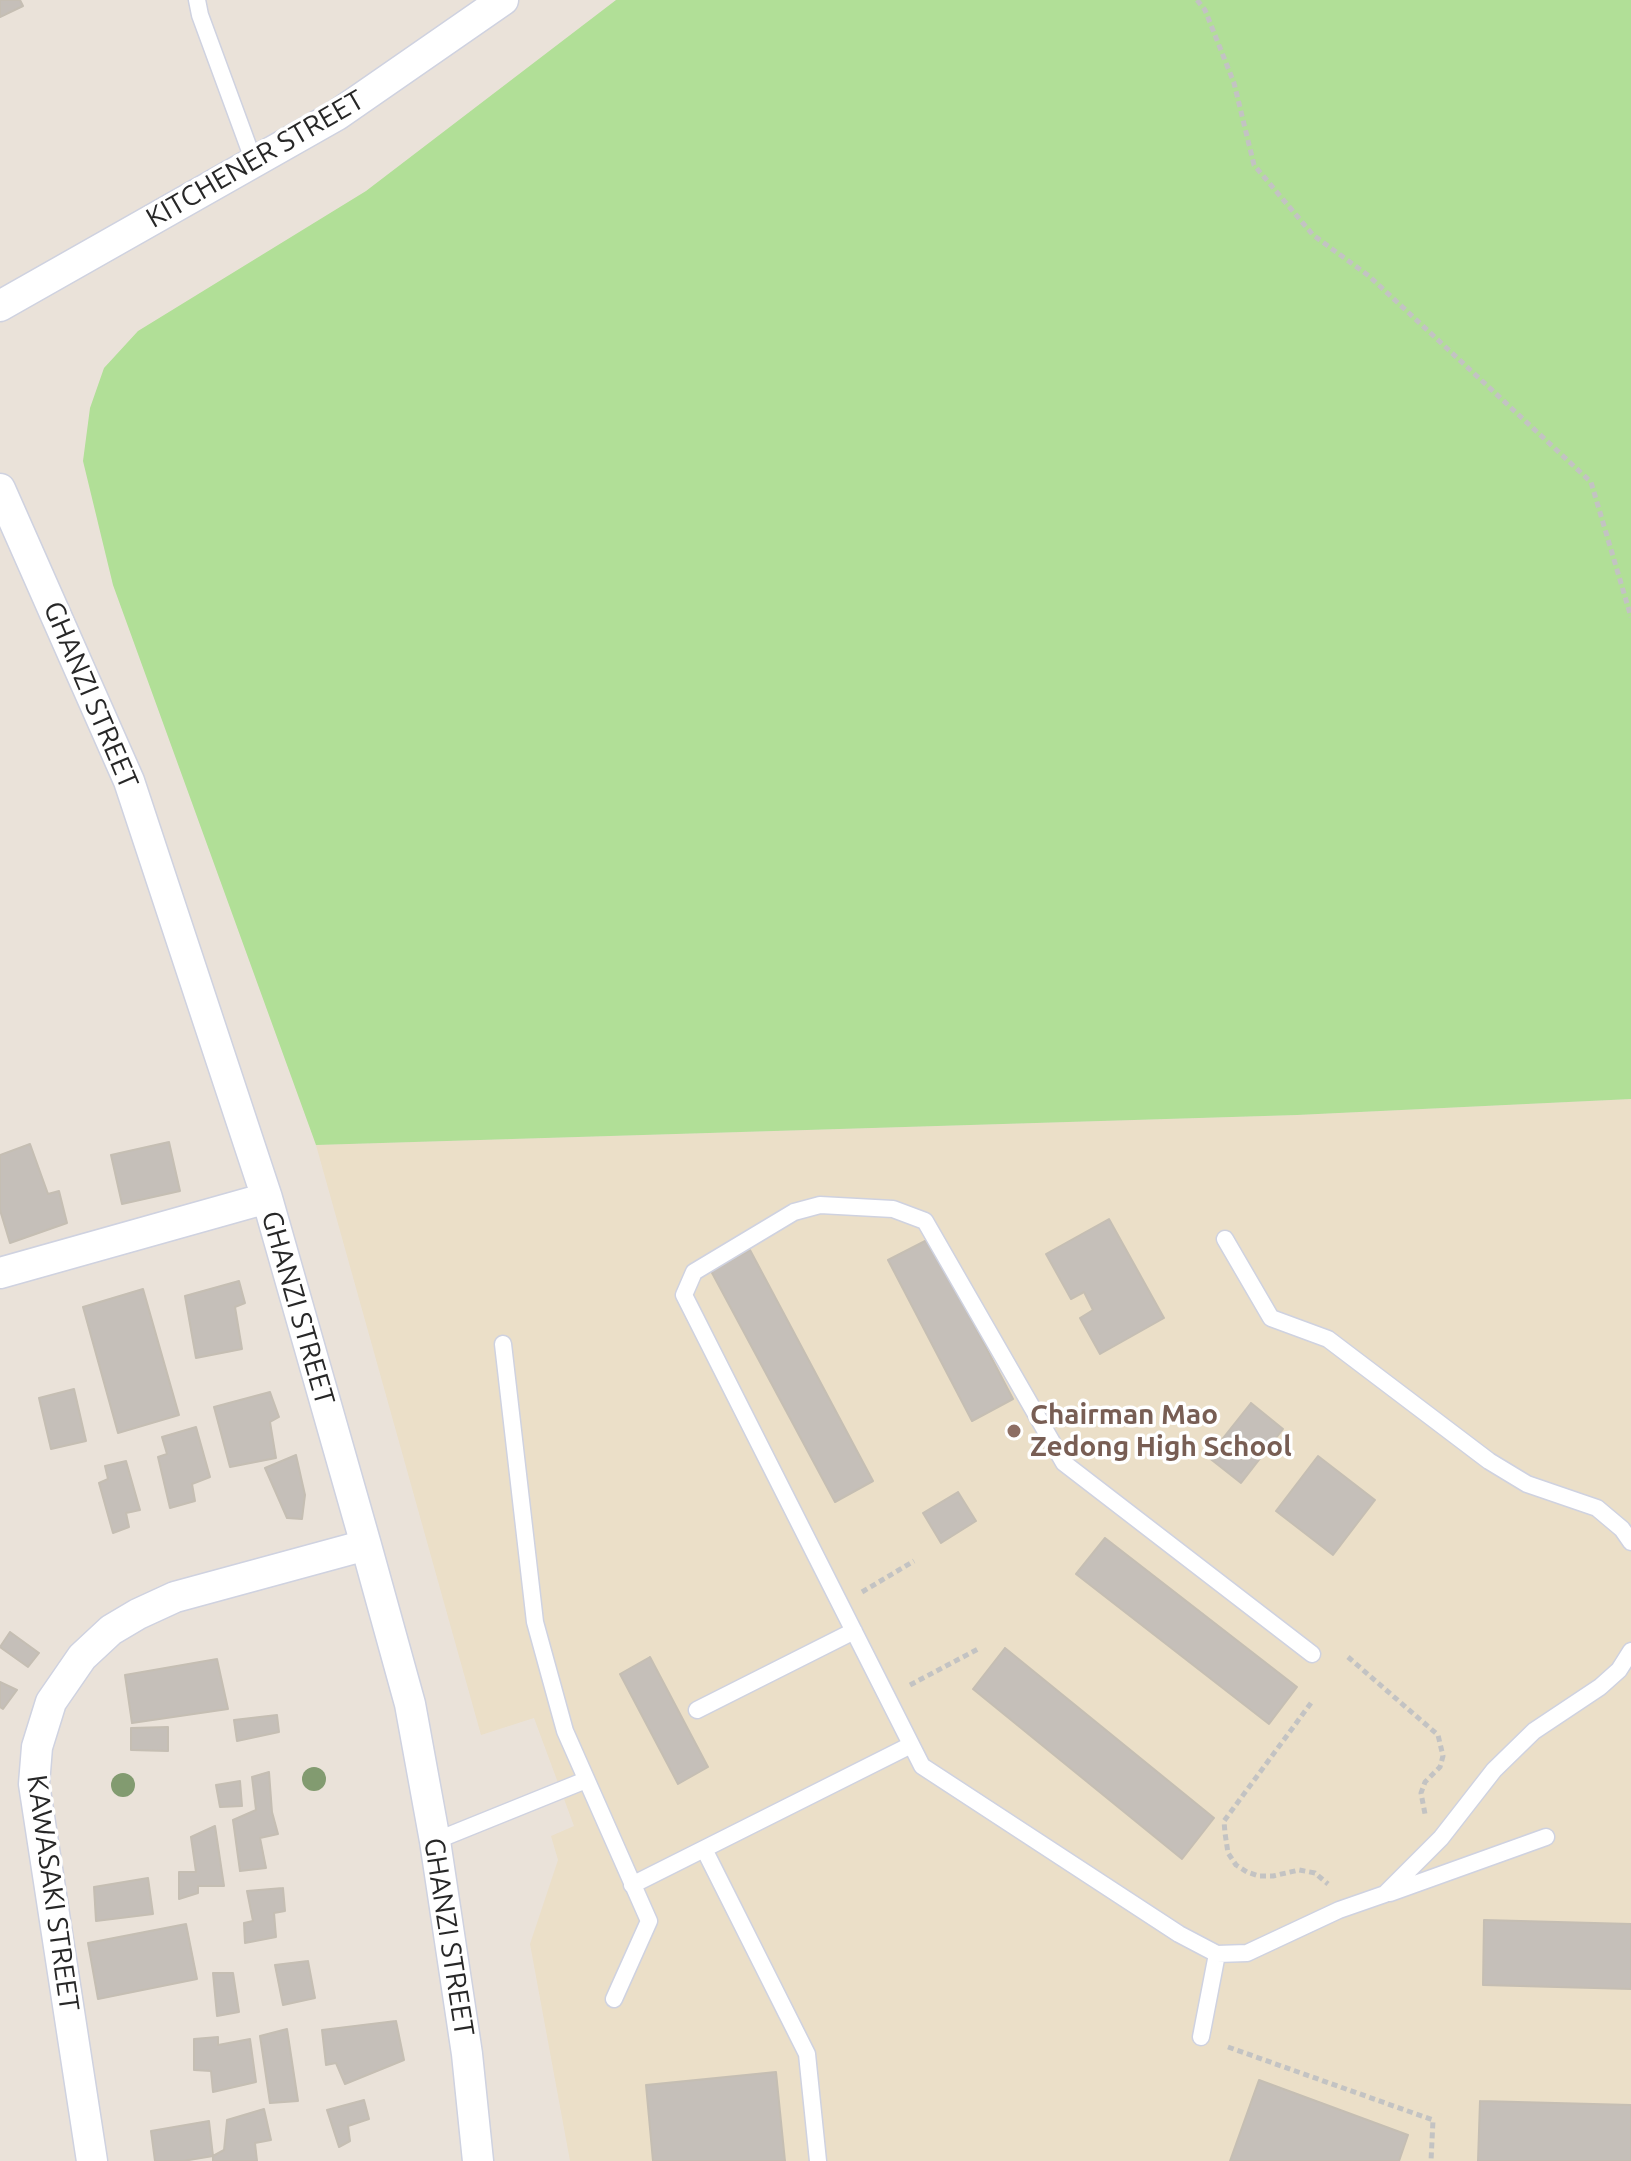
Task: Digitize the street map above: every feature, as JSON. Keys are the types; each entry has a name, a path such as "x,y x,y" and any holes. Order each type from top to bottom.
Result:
{"street":[{"name":"KITCHENER STREET","path":"0,306 337,115 503,0"},
{"name":"GHANZI STREET","path":"0,489 129,781 267,1198 410,1704 435,1841 467,2054 478,2161"},
{"path":"0,1273 267,1198"},
{"name":"KAWASAKI STREET","path":"92,2161 34,1784 37,1747 51,1702 82,1657 111,1630 138,1614 175,1597 366,1545"}],"lane":[{"path":"197,0 254,162"},
{"path":"1312,1654 1064,1463 925,1221 893,1209 820,1205 794,1212 694,1272 684,1295 922,1766 1179,1934 1217,1954 1247,1953 1339,1910 1546,1837"},
{"path":"1225,1239 1271,1318 1328,1339 1489,1461 1527,1484 1597,1508 1622,1529 1631,1542"},
{"path":"503,1344 535,1622 565,1731 649,1921 614,1999"},
{"path":"697,1710 854,1631"},
{"path":"1385,1894 1441,1838 1494,1770 1534,1731 1600,1687 1619,1670 1631,1651"},
{"path":"632,1885 911,1745"},
{"path":"435,1841 586,1780"},
{"path":"704,1849 807,2054 818,2161"},
{"path":"1201,2037 1217,1954"}],"path":[{"path":"1197,0 1205,10 1234,83 1254,165 1313,235 1369,276 1591,482 1631,617"},
{"path":"841,1604 914,1561"},
{"path":"888,1697 978,1649"},
{"path":"1348,1657 1438,1735 1443,1756 1440,1767 1425,1782 1421,1793 1424,1812 1441,1838"},
{"path":"1311,1703 1224,1821 1225,1833 1228,1853 1236,1865 1259,1876 1299,1870 1315,1873 1325,1879 1339,1910"},
{"path":"1201,2037 1433,2120 1431,2161"}],"shaded area":[{"name":"Chairman Mao Zedong High School","path":"1631,1099 1631,2161 570,2161 530,1944 558,1860 551,1836 574,1826 534,1718 481,1735 316,1145 1297,1115"}],"green space":[{"path":"616,0 1631,0 1631,1099 1297,1115 316,1145 113,585 83,461 90,408 104,368 138,331 366,191"}],"building":[{"path":"0,0 20,0 23,6 0,17"},
{"path":"169,1142 180,1191 122,1204 111,1155"},
{"path":"30,1144 48,1194 59,1191 67,1223 10,1243 0,1210 0,1155"},
{"path":"1109,1219 1164,1318 1100,1354 1080,1318 1093,1310 1084,1292 1071,1299 1046,1254"},
{"path":"929,1239 1013,1399 972,1421 888,1260"},
{"path":"750,1250 873,1481 835,1502 711,1271"},
{"path":"239,1281 245,1303 235,1307 242,1349 196,1358 185,1296"},
{"path":"143,1289 179,1415 118,1433 83,1307"},
{"path":"74,1389 86,1441 51,1449 39,1398"},
{"path":"270,1392 279,1417 270,1422 276,1458 230,1467 214,1407"},
{"path":"1251,1403 1283,1429 1241,1483 1208,1457"},
{"path":"196,1427 210,1477 192,1484 195,1501 170,1508 158,1457 167,1454 162,1437"},
{"path":"296,1455 305,1495 302,1519 287,1518 265,1468"},
{"path":"1318,1456 1375,1500 1333,1555 1276,1511"},
{"path":"126,1461 140,1510 126,1513 129,1527 113,1533 99,1483 108,1479 105,1466"},
{"path":"958,1492 976,1521 941,1543 923,1513"},
{"path":"1105,1538 1297,1687 1269,1724 1076,1574"},
{"path":"10,1632 39,1653 28,1667 0,1647"},
{"path":"1005,1648 1214,1818 1182,1859 973,1689"},
{"path":"650,1657 708,1767 678,1784 620,1674"},
{"path":"217,1659 228,1709 132,1723 125,1675"},
{"path":"0,1682 17,1690 3,1709 0,1707"},
{"path":"277,1715 279,1732 237,1741 234,1720"},
{"path":"168,1727 168,1751 131,1750 131,1728"},
{"path":"269,1772 272,1812 278,1834 260,1838 266,1868 240,1871 233,1820 256,1810 252,1777"},
{"path":"240,1781 242,1806 220,1807 216,1785"},
{"path":"215,1826 224,1886 198,1886 198,1893 179,1899 179,1872 196,1872 191,1837"},
{"path":"148,1878 153,1914 96,1921 94,1887"},
{"path":"283,1888 285,1911 274,1913 276,1937 245,1943 244,1923 253,1921 247,1891"},
{"path":"1484,1920 1631,1924 1631,1989 1483,1985"},
{"path":"186,1924 197,1979 98,1999 88,1943"},
{"path":"308,1961 315,1998 283,2005 275,1965"},
{"path":"213,1973 233,1973 239,2012 217,2016"},
{"path":"396,2021 404,2060 345,2084 336,2063 326,2065 322,2030"},
{"path":"287,2029 298,2101 270,2103 260,2036"},
{"path":"218,2037 218,2045 250,2039 256,2082 213,2092 211,2071 194,2070 194,2039"},
{"path":"776,2072 785,2161 653,2161 646,2085"},
{"path":"1259,2080 1408,2135 1399,2161 1230,2161"},
{"path":"364,2100 369,2119 348,2126 350,2141 339,2147 327,2110"},
{"path":"1480,2101 1631,2105 1631,2161 1478,2161"},
{"path":"264,2109 271,2140 255,2143 257,2161 213,2161 213,2156 224,2150 227,2120"},
{"path":"209,2121 213,2156 183,2161 155,2161 151,2131"}],"place":[{"name":"Chairman Mao Zedong High School","path":"1014,1431"}]}
